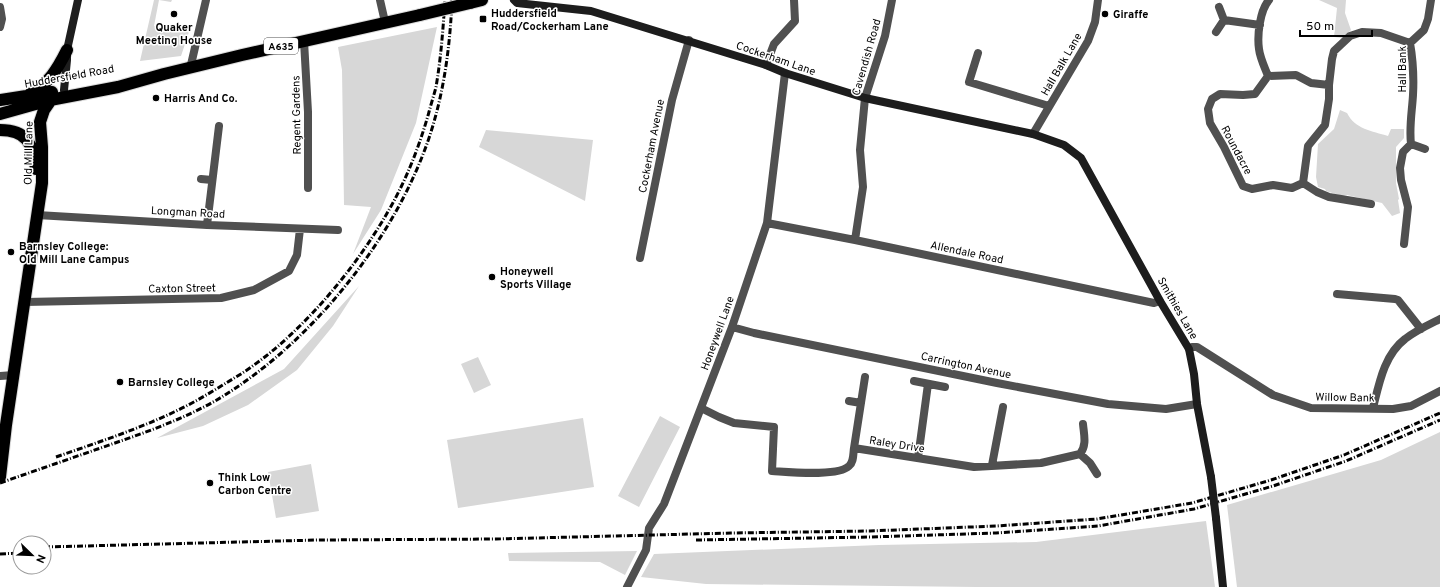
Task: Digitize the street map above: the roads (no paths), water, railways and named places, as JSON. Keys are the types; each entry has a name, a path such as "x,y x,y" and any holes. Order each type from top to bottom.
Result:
{"highway":[{"name":"Huddersfield Road","path":"50,100 118,87 143,79 420,15 470,1 482,0"},
{"path":"40,122 22,102 53,75 67,50"},
{"name":"Huddersfield Road","path":"0,100 22,102 64,90 120,80 143,79"},
{"name":"A635","path":"0,105 13,105 22,102 50,100 64,90"},
{"name":"Old Mill Lane","path":"0,477 6,425 42,183 40,122 44,110 50,100"},
{"name":"A635","path":"0,114 22,102"},
{"name":"Old Mill Lane","path":"0,130 11,130 19,133 27,139 32,146 35,156 38,211"}],"street":[{"path":"64,90 67,50 78,0"},
{"path":"190,69 206,0"},
{"path":"380,0 386,22"},
{"name":"Cockerham Lane","path":"514,0 517,3 591,11 689,40 766,65 785,73 865,98 1033,134"},
{"path":"766,65 774,44 795,20 794,0"},
{"name":"Cavendish Road","path":"855,240 863,187 860,150 865,98 885,36 892,0"},
{"name":"Hall Balk Lane","path":"1033,134 1088,41 1095,22 1098,0"},
{"path":"1269,0 1264,6 1261,14 1259,50 1268,76 1296,75 1311,83 1329,85"},
{"name":"Hall Bank","path":"1411,144 1409,124 1413,96 1413,62 1410,43 1424,30 1428,19 1430,0"},
{"path":"0,7 2,19 0,27"},
{"path":"1219,7 1224,20"},
{"path":"1224,20 1260,25"},
{"path":"1216,32 1224,20"},
{"path":"1371,204 1330,197 1317,192 1303,183 1308,146 1325,125 1334,51 1350,36 1362,32 1381,33 1410,43"},
{"name":"Cockerham Avenue","path":"640,258 672,100 689,40"},
{"name":"Regent Gardens","path":"304,41 308,112 308,188"},
{"path":"978,54 969,82 1049,106"},
{"name":"Honeywell Lane","path":"628,586 646,550 649,528 664,504 732,327 768,223 785,73"},
{"name":"Roundacre","path":"1268,76 1255,94 1220,94 1212,98 1208,109 1210,123 1224,147 1243,186 1252,189 1273,185 1292,188 1303,183"},
{"path":"207,225 219,126"},
{"name":"Smithies Lane","path":"1033,134 1064,145 1081,158 1189,349 1194,374 1197,404 1211,476 1223,587"},
{"path":"1404,244 1408,207 1401,180 1400,168 1403,152 1411,144 1424,149"},
{"path":"201,179 212,180"},
{"name":"Longman Road","path":"38,211 207,225 338,230"},
{"name":"Allendale Road","path":"768,223 1154,303 1160,300"},
{"name":"Caxton Street","path":"25,302 222,298 254,290 289,271 297,255 300,229"},
{"path":"1337,294 1396,299 1421,329"},
{"path":"1372,408 1380,379 1389,357 1404,340 1440,319"},
{"name":"Carrington Avenue","path":"732,327 754,333 997,383 1108,404 1166,409 1197,404"},
{"name":"Willow Bank","path":"1189,349 1192,347 1197,347 1273,395 1311,408 1372,408 1393,410 1411,406 1440,391"},
{"path":"0,376 14,375"},
{"path":"854,448 865,377"},
{"path":"914,381 945,387"},
{"path":"918,458 928,384"},
{"path":"849,401 861,403"},
{"path":"992,465 1003,407"},
{"name":"Raley Drive","path":"701,408 734,423 774,427 772,471 825,474 848,468 852,462 854,448 974,467 1041,463 1080,454"},
{"path":"1083,424 1085,444 1084,450 1080,454 1090,463 1097,474"}],"railway":[{"path":"56,457 160,419 198,400 261,360 309,317 331,292 352,266 388,211 414,158 436,87 441,54 445,0"},
{"path":"0,483 152,430 203,408 250,378 283,351 315,321 344,288 371,252 394,215 414,177 429,138 439,104 448,52 452,0"},
{"path":"52,547 318,540 496,539 870,531 996,526 1097,519 1192,503 1271,480 1344,455 1440,413"},
{"path":"696,540 996,533 1098,526 1194,509 1273,486 1346,461 1440,420"},
{"path":"0,554 12,553"}],"place":[{"name":"Quaker Meeting House","path":"174,14"},
{"name":"Giraffe","path":"1105,14"},
{"name":"Huddersfield Road/Cockerham Lane","path":"483,19"},
{"name":"Harris And Co.","path":"156,98"},
{"name":"Barnsley College: Old Mill Lane Campus","path":"11,252"},
{"name":"Honeywell Sports Village","path":"492,277"},
{"name":"Barnsley College","path":"120,382"},
{"name":"Think Low Carbon Centre","path":"210,483"}]}
